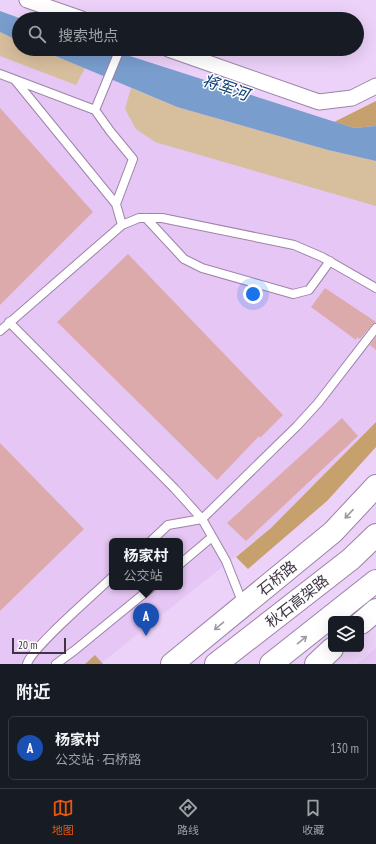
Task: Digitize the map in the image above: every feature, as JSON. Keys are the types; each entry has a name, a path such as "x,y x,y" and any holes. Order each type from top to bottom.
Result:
{"main road":[{"name":"石桥路","path":"172,664 333,532 376,486"},
{"path":"351,558 376,527"},
{"name":"秋石高架路","path":"216,664 351,558 376,535"},
{"path":"271,664 376,580"},
{"path":"364,618 376,609"},
{"path":"364,620 376,609"},
{"path":"305,664 328,645"},
{"path":"316,664 329,652"}],"street":[{"path":"27,0 62,12"},
{"path":"188,56 319,102 352,98 376,86"}],"lane":[{"path":"95,110 117,56"},
{"path":"0,74 95,110 133,159 116,204"},
{"path":"15,80 116,204 122,225"},
{"path":"0,331 122,225 139,218 162,218 294,245 330,261 376,288"},
{"path":"146,218 184,259 202,268 293,294 309,290 330,261"},
{"path":"9,322 176,489 202,519 226,561 244,605"},
{"path":"154,538 168,525 202,519 297,426 318,403 376,328"},
{"path":"183,561 212,537"},
{"path":"27,664 28,659 48,637 109,580"},
{"path":"56,664 148,590"}],"shaded area":[{"path":"0,32 12,43 12,56 56,56 177,107 328,150 376,161 376,422 271,528 100,664 1,664"},
{"path":"0,32 12,37 12,56 57,56 85,68 76,85 0,56"},
{"path":"131,88 177,107 328,150 376,161 376,206 155,142 136,129 125,109"},
{"path":"376,101 376,126 354,128 334,122"},
{"path":"376,422 376,447 327,501 248,569 236,557 271,528"},
{"path":"376,648 376,664 357,664"},
{"path":"95,655 103,664 85,664"}],"water":[{"path":"0,11 12,15 12,38 0,32"},
{"name":"将军河","path":"56,56 130,56 354,128 376,126 376,161 328,150 177,107"}],"building":[{"path":"0,108 93,212 0,305"},
{"path":"128,254 283,415 260,438 259,436 217,480 57,322"},
{"path":"325,288 376,322 360,339 357,337 356,340 311,307"},
{"path":"376,337 376,350 370,345"},
{"path":"342,418 358,436 246,541 227,523"},
{"path":"0,443 84,529 0,611"}],"place":[{"name":"杨家村","path":"146,636"}]}
